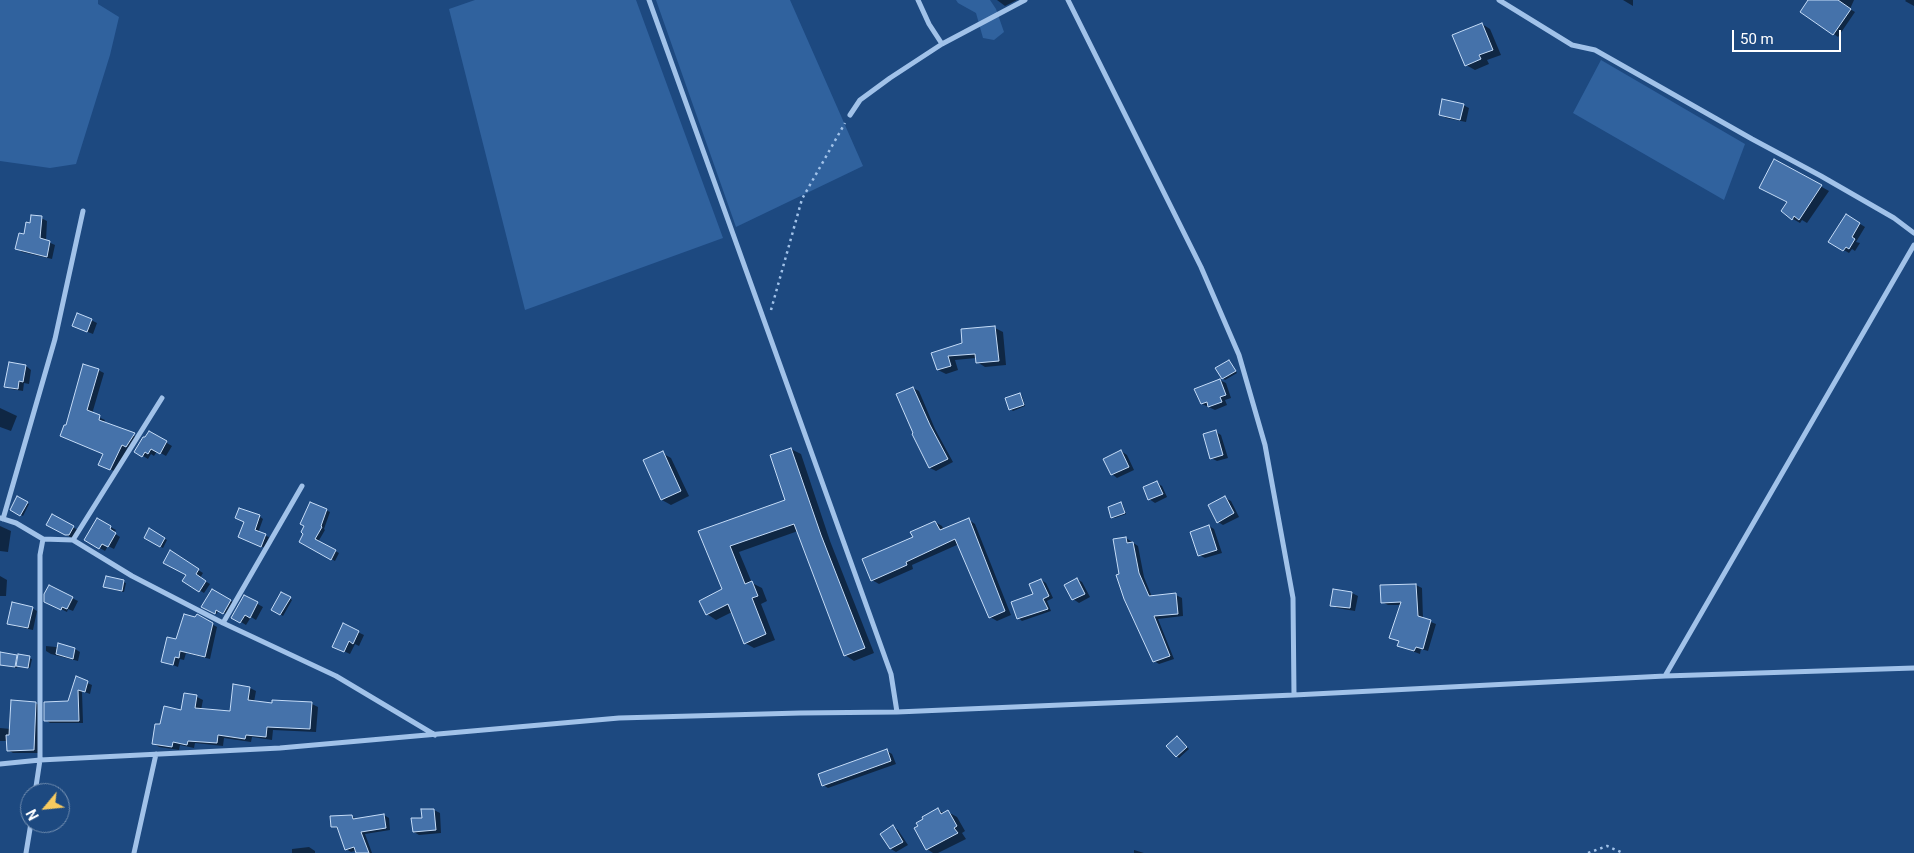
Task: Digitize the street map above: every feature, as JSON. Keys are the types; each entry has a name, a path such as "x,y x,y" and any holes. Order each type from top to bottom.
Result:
{"street":[{"path":"649,0 891,674 897,712"},
{"path":"918,0 929,24 942,44"},
{"path":"850,116 860,100 942,44 1025,0"},
{"path":"1068,0 1201,267 1238,355 1265,445 1293,598 1294,695"},
{"path":"1499,0 1572,45 1595,50 1821,176 1894,218 1914,233"},
{"path":"83,211 55,339 1,519 16,523 43,539 73,540 132,576 222,623 336,676 435,735"},
{"path":"1664,676 1914,245"},
{"path":"73,540 162,398"},
{"path":"222,623 302,486"},
{"path":"37,783 40,760 40,554 43,539"},
{"path":"0,764 40,760 280,748 628,718 897,712 1294,695 1664,676 1914,668"},
{"path":"134,853 156,754"},
{"path":"26,853 29,833"}],"path":[{"path":"766,328 802,199 850,116"},
{"path":"1588,853 1607,846 1623,853"}],"shaded area":[{"path":"0,0 98,0 98,4 119,17 110,55 76,164 50,168 0,161"},
{"path":"475,0 636,0 723,238 525,310 449,9"},
{"path":"656,0 790,0 863,166 736,227"},
{"path":"956,0 990,0 996,9 1004,32 994,40 983,38 976,13"},
{"path":"1601,60 1745,144 1724,200 1573,113"}],"building":[{"path":"1808,0 1838,0 1851,9 1833,35 1800,12"},
{"path":"1482,23 1493,50 1479,55 1481,59 1465,66 1452,35"},
{"path":"1442,99 1464,104 1460,120 1439,115"},
{"path":"1774,159 1822,185 1799,220 1794,216 1792,220 1781,211 1787,202 1759,188"},
{"path":"1846,214 1860,223 1852,237 1855,239 1849,249 1846,247 1843,251 1828,242"},
{"path":"31,215 42,216 40,238 50,241 47,257 15,249 19,233 24,234 26,222 30,223"},
{"path":"77,313 92,319 87,332 72,326"},
{"path":"995,326 999,361 976,363 975,354 948,356 951,366 937,370 931,353 962,343 961,329"},
{"path":"1229,360 1236,371 1222,379 1215,368"},
{"path":"9,362 26,365 23,382 19,381 18,389 4,387"},
{"path":"83,364 99,369 87,410 100,415 99,420 135,433 126,447 122,445 110,470 98,465 103,454 60,436 64,425 66,425"},
{"path":"1220,379 1226,395 1220,397 1222,402 1208,407 1207,402 1201,404 1194,389"},
{"path":"913,387 948,459 929,468 912,434 896,394"},
{"path":"1020,393 1024,405 1009,410 1005,398"},
{"path":"1216,430 1223,455 1210,459 1203,434"},
{"path":"149,431 167,441 160,454 151,449 148,454 145,452 142,457 134,452"},
{"path":"791,448 821,535 865,648 844,656 794,524 730,546 745,584 752,581 758,596 752,598 766,634 744,644 728,604 706,615 699,601 722,589 698,531 785,500 770,455"},
{"path":"1121,450 1129,467 1111,475 1103,459"},
{"path":"663,451 681,491 661,500 643,460"},
{"path":"1157,481 1163,494 1148,500 1143,487"},
{"path":"17,496 28,502 20,516 10,510"},
{"path":"1225,496 1234,513 1217,523 1208,505"},
{"path":"310,502 327,509 322,527 315,539 336,550 331,560 299,542 304,526 300,524"},
{"path":"1121,502 1125,513 1111,518 1108,507"},
{"path":"239,508 260,515 255,530 266,534 261,547 238,537 244,522 235,518"},
{"path":"52,514 74,526 69,535 65,535 46,525"},
{"path":"97,518 111,526 110,529 116,533 108,547 102,544 99,549 84,540"},
{"path":"969,518 1005,611 989,618 955,539 906,562 907,565 871,581 862,559 913,537 910,532 935,521 940,530"},
{"path":"1209,525 1217,550 1198,556 1190,532"},
{"path":"149,528 165,538 160,547 144,538"},
{"path":"1126,537 1127,543 1133,542 1139,573 1149,596 1176,593 1178,614 1154,616 1170,656 1153,662 1124,599 1116,575 1119,574 1113,539"},
{"path":"170,550 199,569 196,574 206,581 199,592 182,581 186,575 163,563"},
{"path":"106,576 124,580 122,591 103,587"},
{"path":"1077,578 1085,594 1072,600 1064,585"},
{"path":"1041,579 1049,596 1043,599 1048,609 1017,619 1011,602 1033,594 1029,584"},
{"path":"1416,584 1418,616 1431,620 1423,649 1416,647 1414,651 1397,646 1399,641 1389,638 1401,602 1381,603 1380,585"},
{"path":"49,585 73,597 67,609 62,607 61,610 44,602 44,594"},
{"path":"212,589 231,600 223,614 216,610 215,614 201,607"},
{"path":"1333,589 1352,592 1350,608 1330,606"},
{"path":"281,592 291,597 280,615 271,610"},
{"path":"244,595 258,602 250,618 245,615 240,623 231,618"},
{"path":"12,602 33,607 28,628 7,624"},
{"path":"184,614 195,617 197,614 213,623 205,657 180,651 179,658 175,657 173,665 161,662 167,637 176,639"},
{"path":"343,623 359,631 353,644 349,641 344,652 332,647"},
{"path":"58,643 75,648 73,659 56,654"},
{"path":"0,652 17,655 15,667 0,665"},
{"path":"18,654 30,656 28,668 16,666"},
{"path":"76,676 88,681 85,692 78,690 79,721 44,721 44,702 68,701"},
{"path":"233,684 250,687 248,700 272,703 272,700 312,702 310,729 267,727 266,737 246,735 245,739 218,735 217,743 188,741 187,745 173,742 172,747 152,744 155,724 160,724 164,706 181,710 184,693 197,695 195,708 230,711"},
{"path":"11,700 36,702 34,750 7,751 6,735 9,735"},
{"path":"1177,736 1187,747 1176,757 1166,746"},
{"path":"887,749 891,761 822,786 818,774"},
{"path":"938,808 941,814 948,810 957,826 954,828 958,833 926,850 914,828 918,826 916,823 923,819 922,817"},
{"path":"421,809 434,809 436,830 413,832 411,818 422,818"},
{"path":"384,814 386,828 361,832 369,853 356,853 354,847 345,850 337,827 331,827 330,816 352,815 353,819"},
{"path":"893,825 903,842 890,849 880,834"}]}
